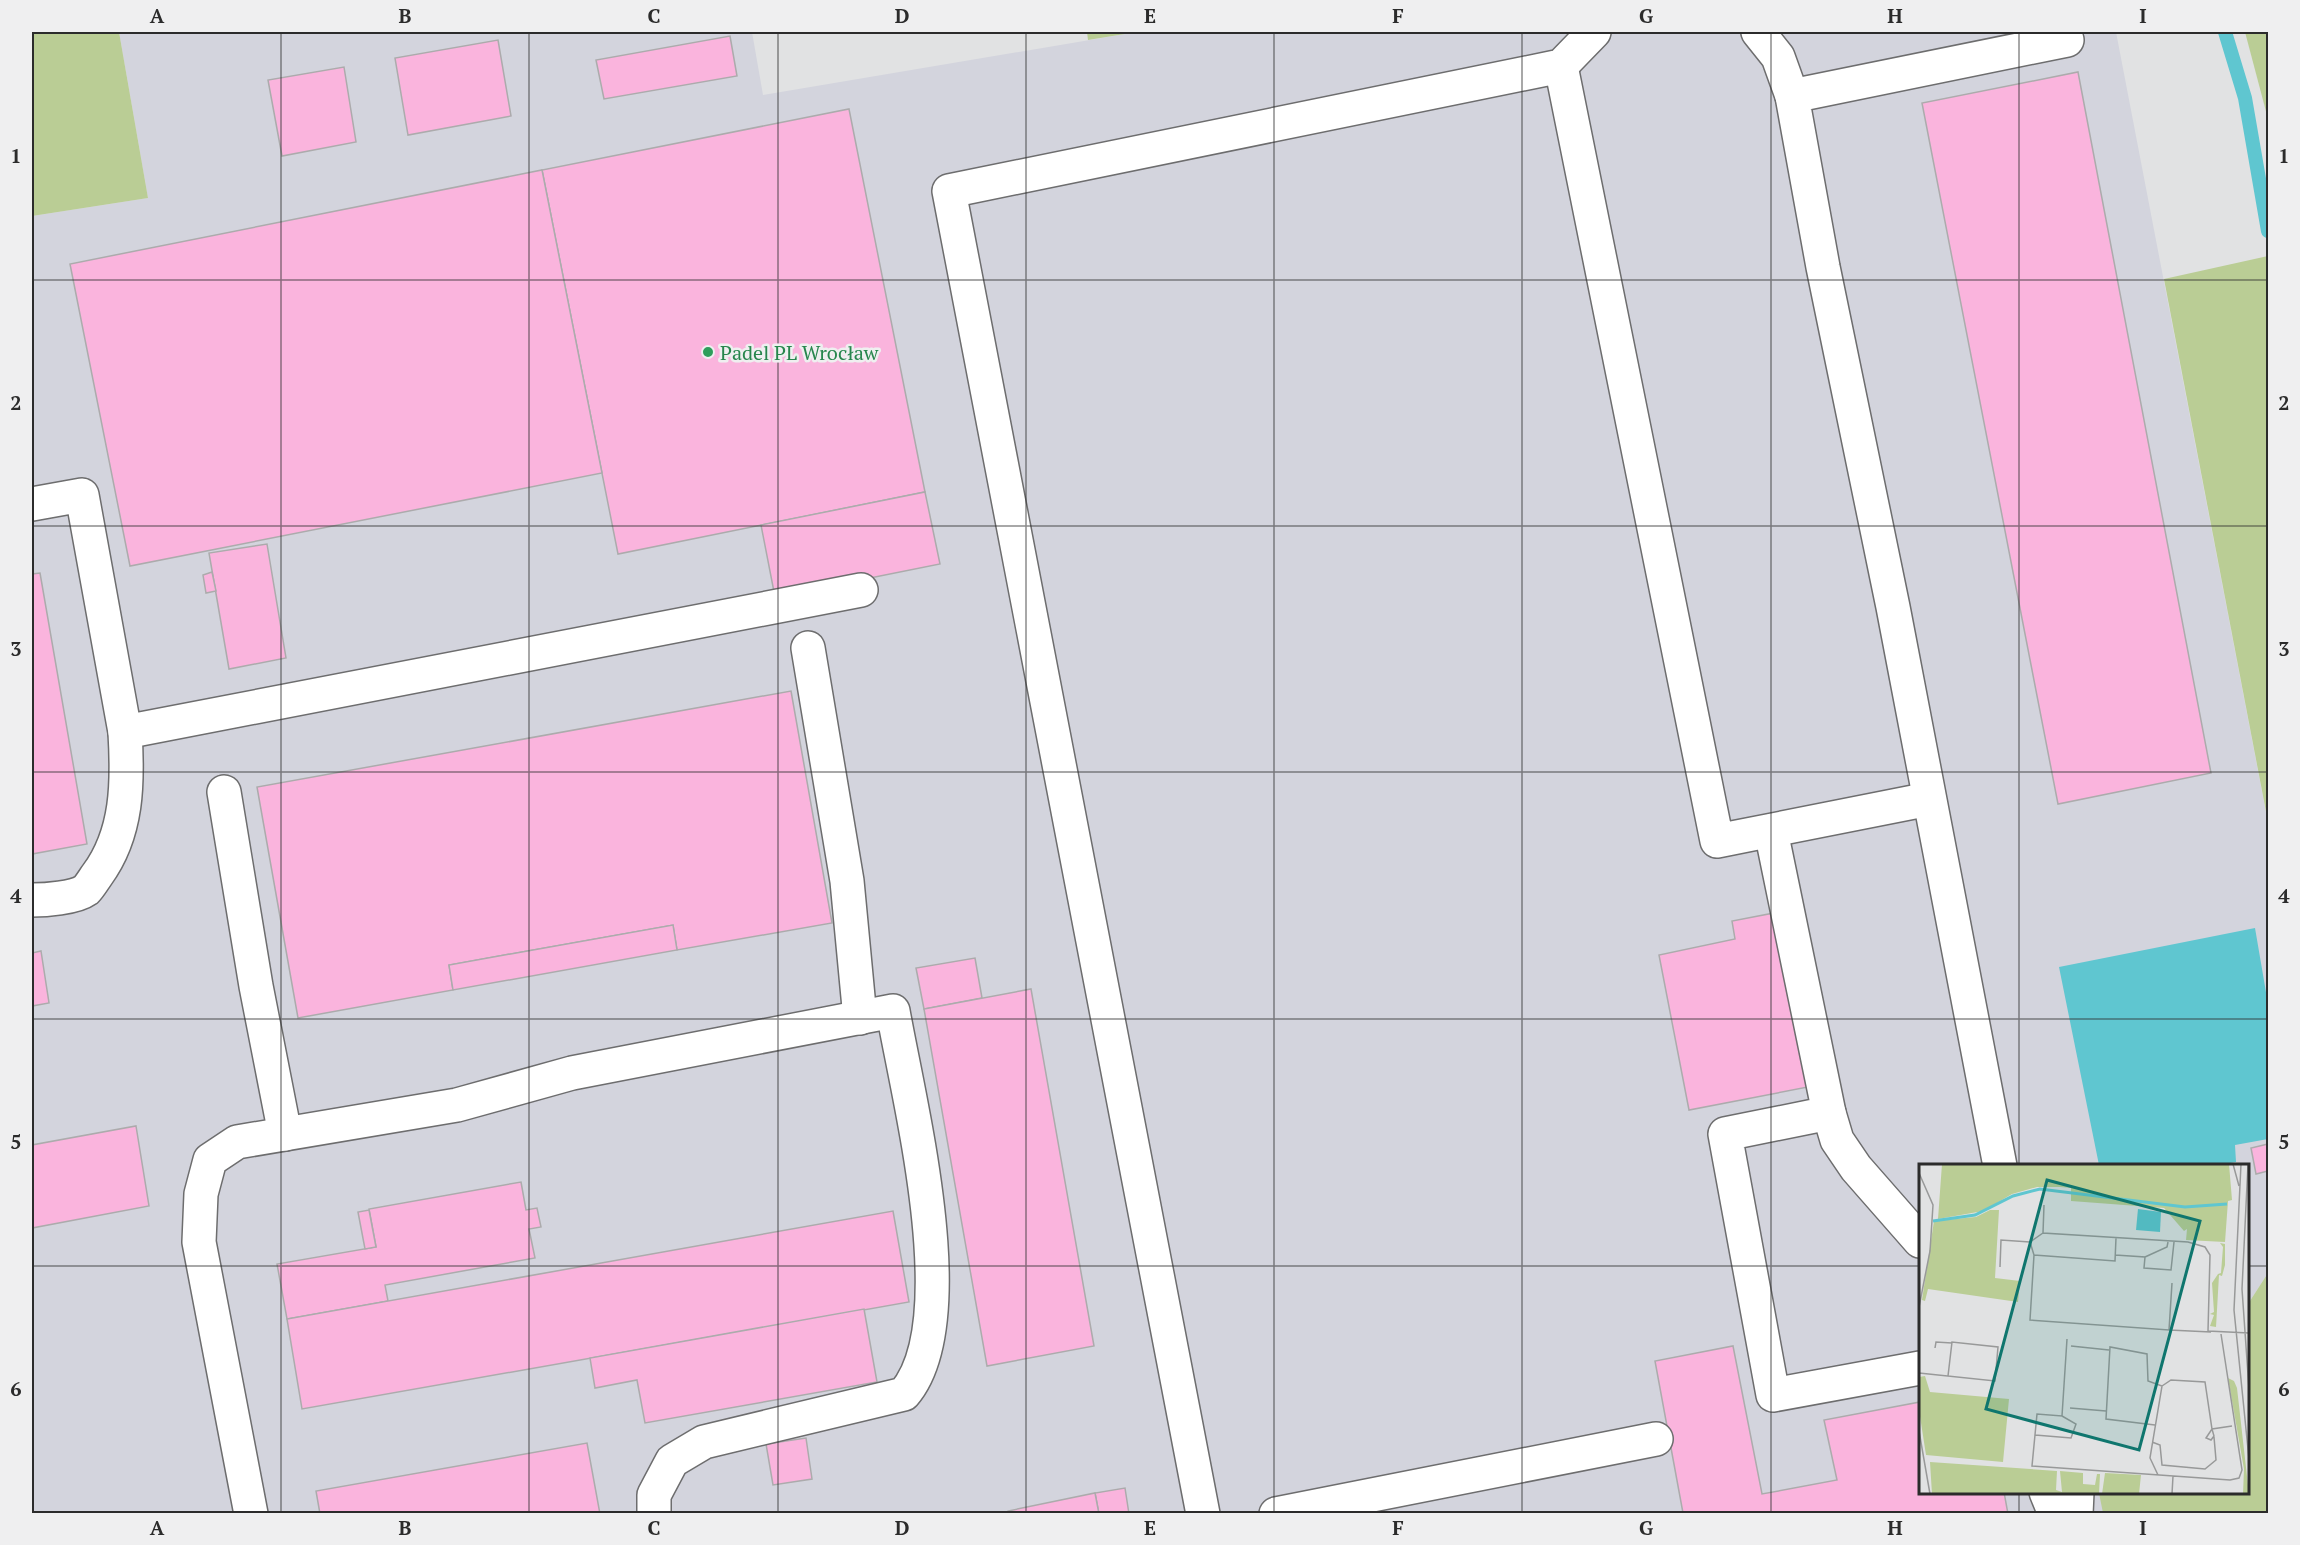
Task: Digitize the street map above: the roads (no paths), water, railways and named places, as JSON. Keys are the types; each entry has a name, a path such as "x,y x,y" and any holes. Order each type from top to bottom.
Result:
{"lane":[{"path":"1203,1514 949,191 1561,66 1594,32"},
{"path":"1758,32 1778,57 1792,96 2000,1164"},
{"path":"1792,96 2067,40"},
{"path":"1561,66 1717,841 1929,800"},
{"path":"32,504 82,495 126,732 128,775 122,822 110,857 85,891 51,900 32,900"},
{"path":"126,732 861,590"},
{"path":"808,648 847,881 860,1018"},
{"path":"224,792 256,986 285,1134"},
{"path":"1771,831 1836,1140 1856,1168 1919,1240"},
{"path":"251,1514 199,1242 201,1194 210,1160 237,1142 457,1105 572,1073 893,1011 931,1221 932,1326 917,1379 904,1394 704,1442 672,1461 654,1495 654,1514"},
{"path":"1829,1113 1725,1134 1773,1395 1919,1368"},
{"path":"1276,1514 1656,1439"},
{"path":"2047,1494 2055,1514"},
{"path":"2076,1514 2077,1494"}],"water":[{"path":"2255,928 2268,1004 2268,1139 2235,1145 2236,1162 2225,1164 2099,1164 2059,967"}],"waterway":[{"path":"2225,32 2245,98 2268,231"}],"place":[{"name":"Padel PL Wrocław","path":"708,352"}]}
